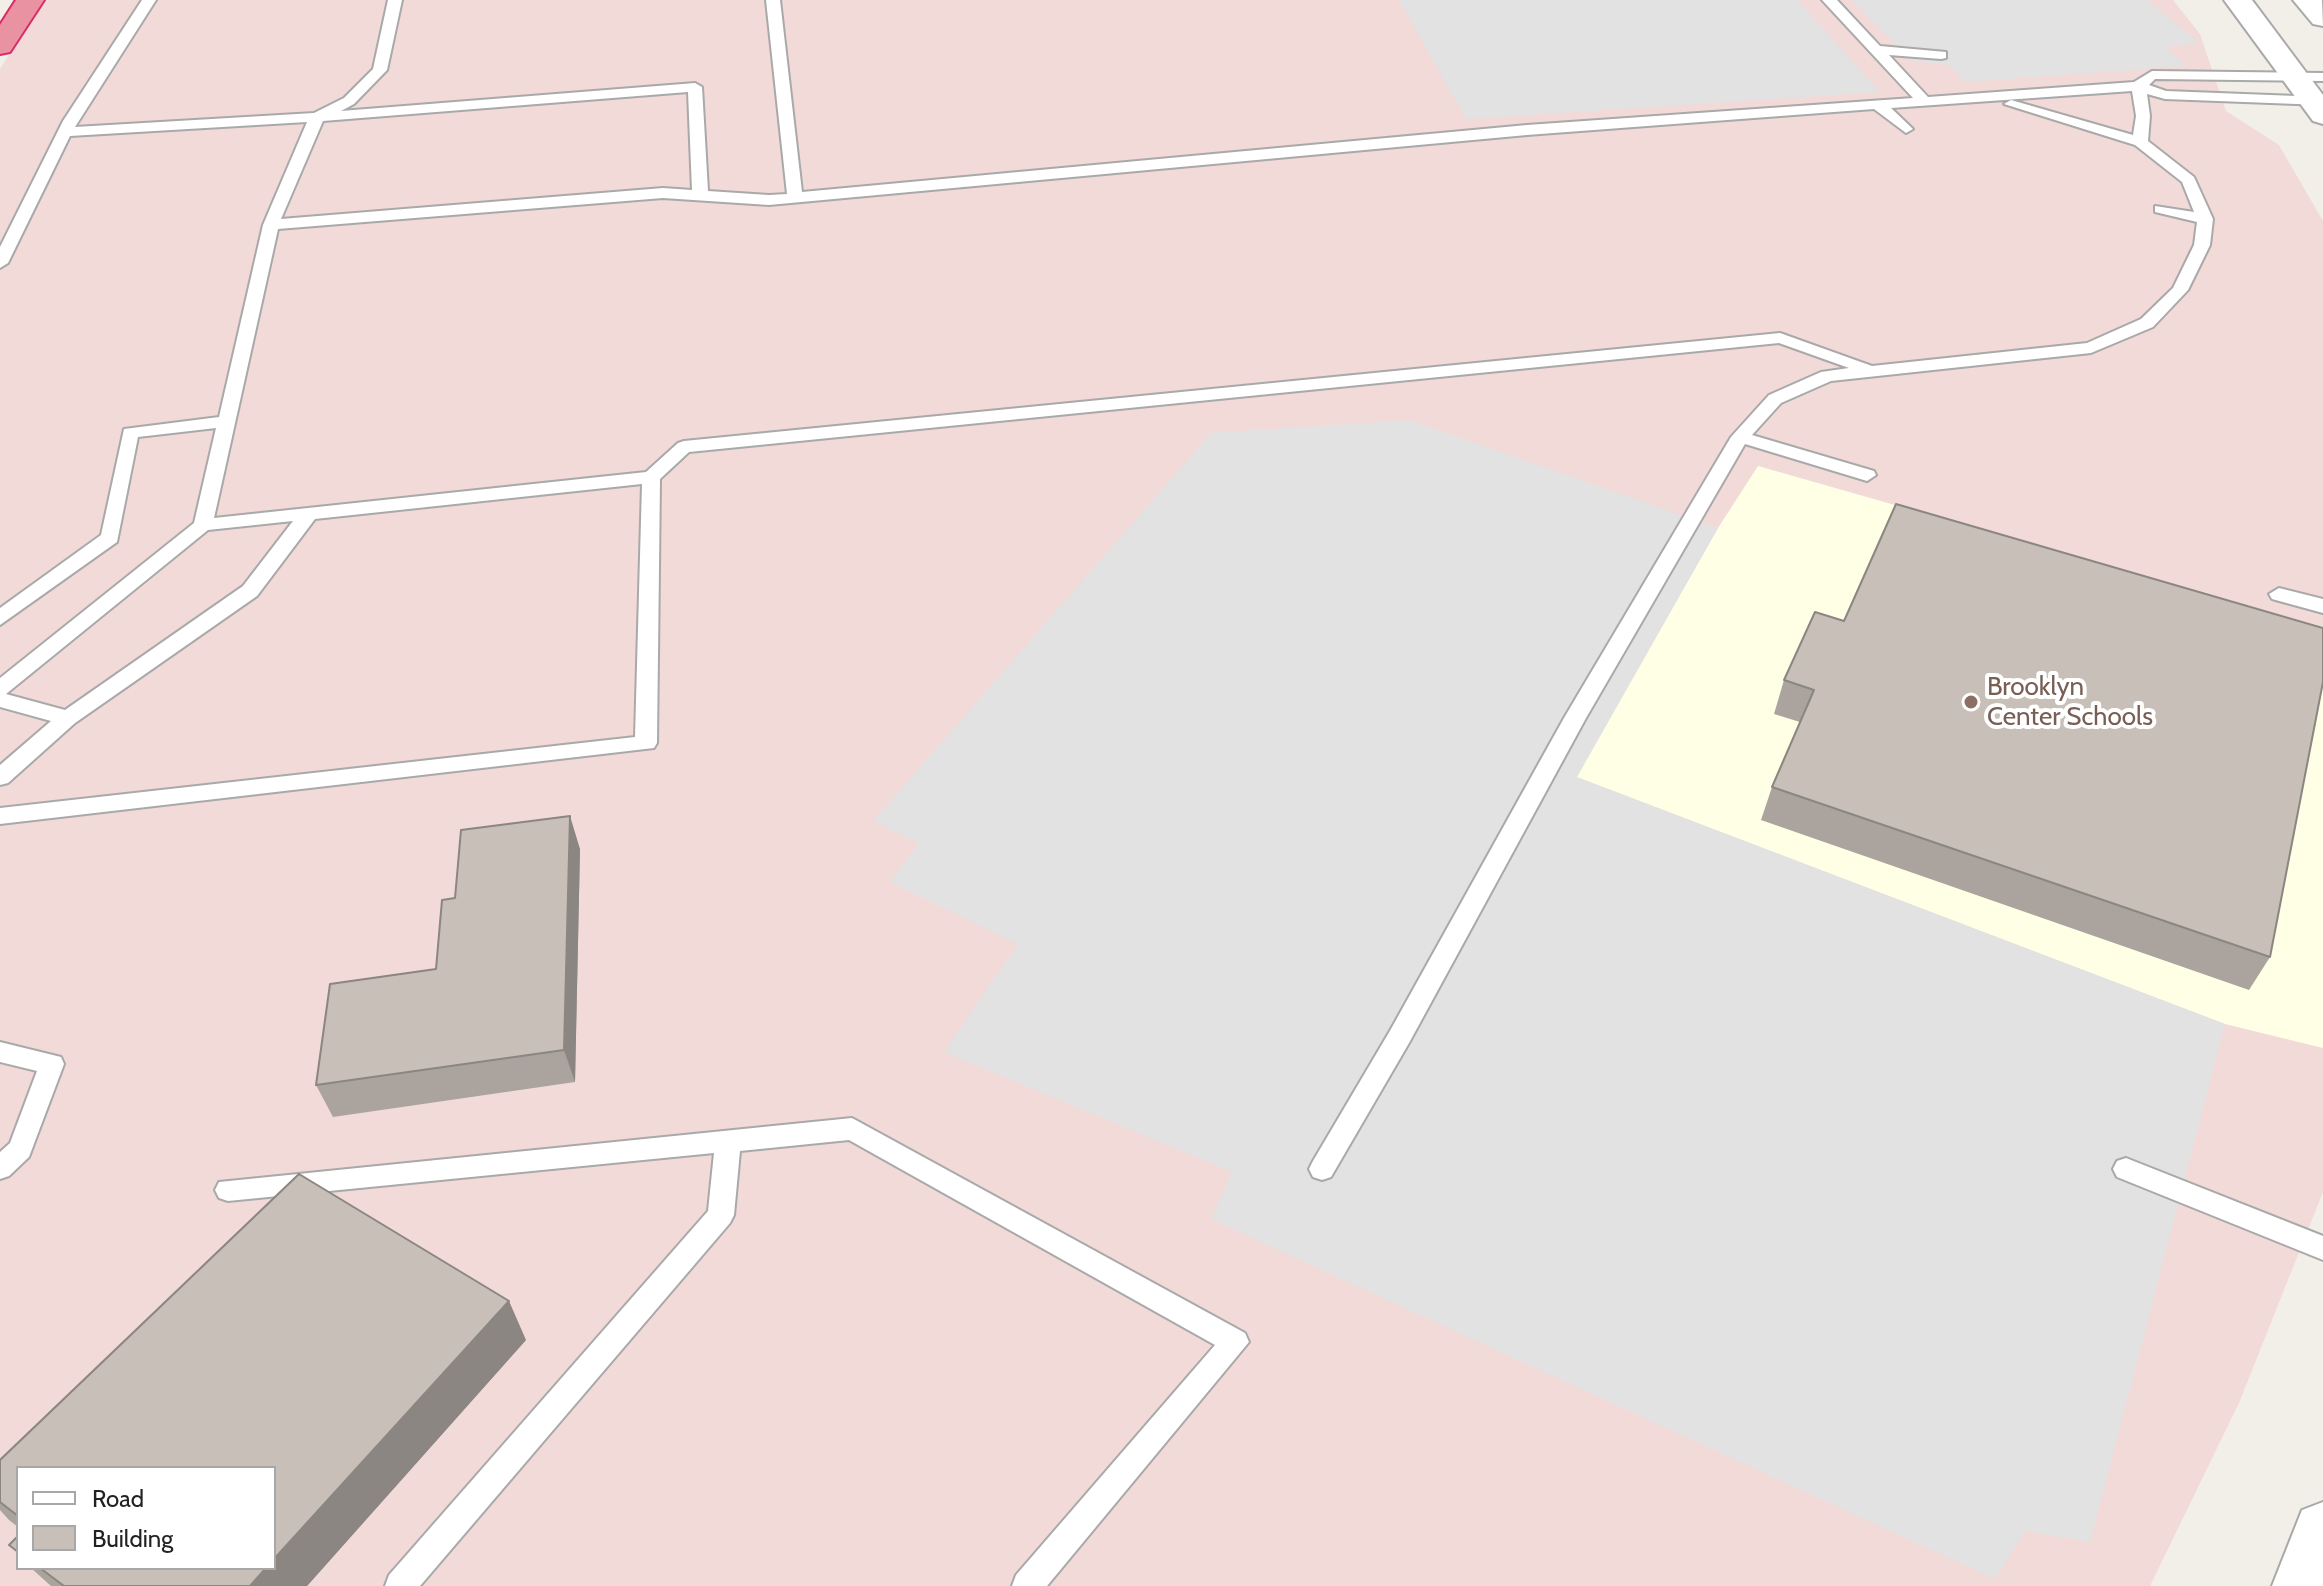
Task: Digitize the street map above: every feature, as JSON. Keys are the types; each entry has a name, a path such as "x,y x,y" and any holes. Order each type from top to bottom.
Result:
{"highway":[{"path":"0,46 30,0"}],"street":[{"path":"2238,0 2316,94"},
{"path":"2307,0 2323,18"},
{"path":"2302,1586 2323,1531"}],"lane":[{"path":"0,263 65,132 149,0"},
{"path":"203,525 271,225 317,117 349,101 380,70 395,0"},
{"path":"773,0 795,197"},
{"path":"1829,0 1925,102"},
{"path":"1876,50 1941,55"},
{"path":"2138,86 2152,75 2316,94"},
{"path":"271,225 663,193 769,200 1527,130 2138,86 2165,95 2316,94"},
{"path":"2138,86 2143,116 2140,142"},
{"path":"65,132 317,117 695,87 700,195"},
{"path":"1322,1169 1575,718 1740,437 1775,399 1827,376 2091,348 2147,323 2180,290 2202,245 2205,219 2189,180 2140,142 2091,125 1987,99"},
{"path":"1879,106 1906,129"},
{"path":"2161,209 2205,219"},
{"path":"0,689 203,525 651,477 684,447 1780,338 1874,371"},
{"path":"0,618 110,538 130,433 227,421"},
{"path":"1740,437 1867,475"},
{"path":"0,816 646,743 651,477"},
{"path":"0,777 68,718 250,591 309,514"},
{"path":"2279,594 2323,606"},
{"path":"0,700 68,718"},
{"path":"0,1052 52,1064 20,1149 0,1168"},
{"path":"228,1190 852,1129 1235,1342 1027,1586"},
{"path":"400,1586 721,1215 728,1142"},
{"path":"2126,1169 2323,1248"}],"shaded area":[{"path":"42,0 2173,0 2200,34 2226,111 2279,145 2323,221 2323,1192 2239,1403 2150,1586 0,1586 0,69"},
{"path":"1399,0 1797,0 1880,92 1466,119"},
{"path":"1852,0 2147,0 2199,43 2166,47 2186,66 1964,82 1950,65 1911,61"},
{"path":"1409,420 1718,528 1577,777 2225,1024 2090,1542 2025,1531 1995,1579 1211,1219 1232,1172 944,1052 1018,944 890,882 919,843 873,821 1211,433"},
{"name":"Brooklyn Center Schools","path":"1758,466 2323,627 2323,1048 2225,1024 1576,777 1718,528"}],"building":[{"path":"1896,504 2323,628 2323,682 2270,957 1772,787 1814,690 1784,680 1815,612 1844,621"},
{"path":"570,816 564,1050 316,1085 330,984 436,969 442,900 455,898 461,830"},
{"path":"299,1174 509,1301 276,1557 276,1466 16,1466 16,1514 0,1502 0,1460"},
{"path":"16,1538 16,1550 9,1545"},
{"path":"43,1570 264,1570 250,1586 64,1586"}],"place":[{"name":"Brooklyn Center Schools","path":"1971,702"}]}
